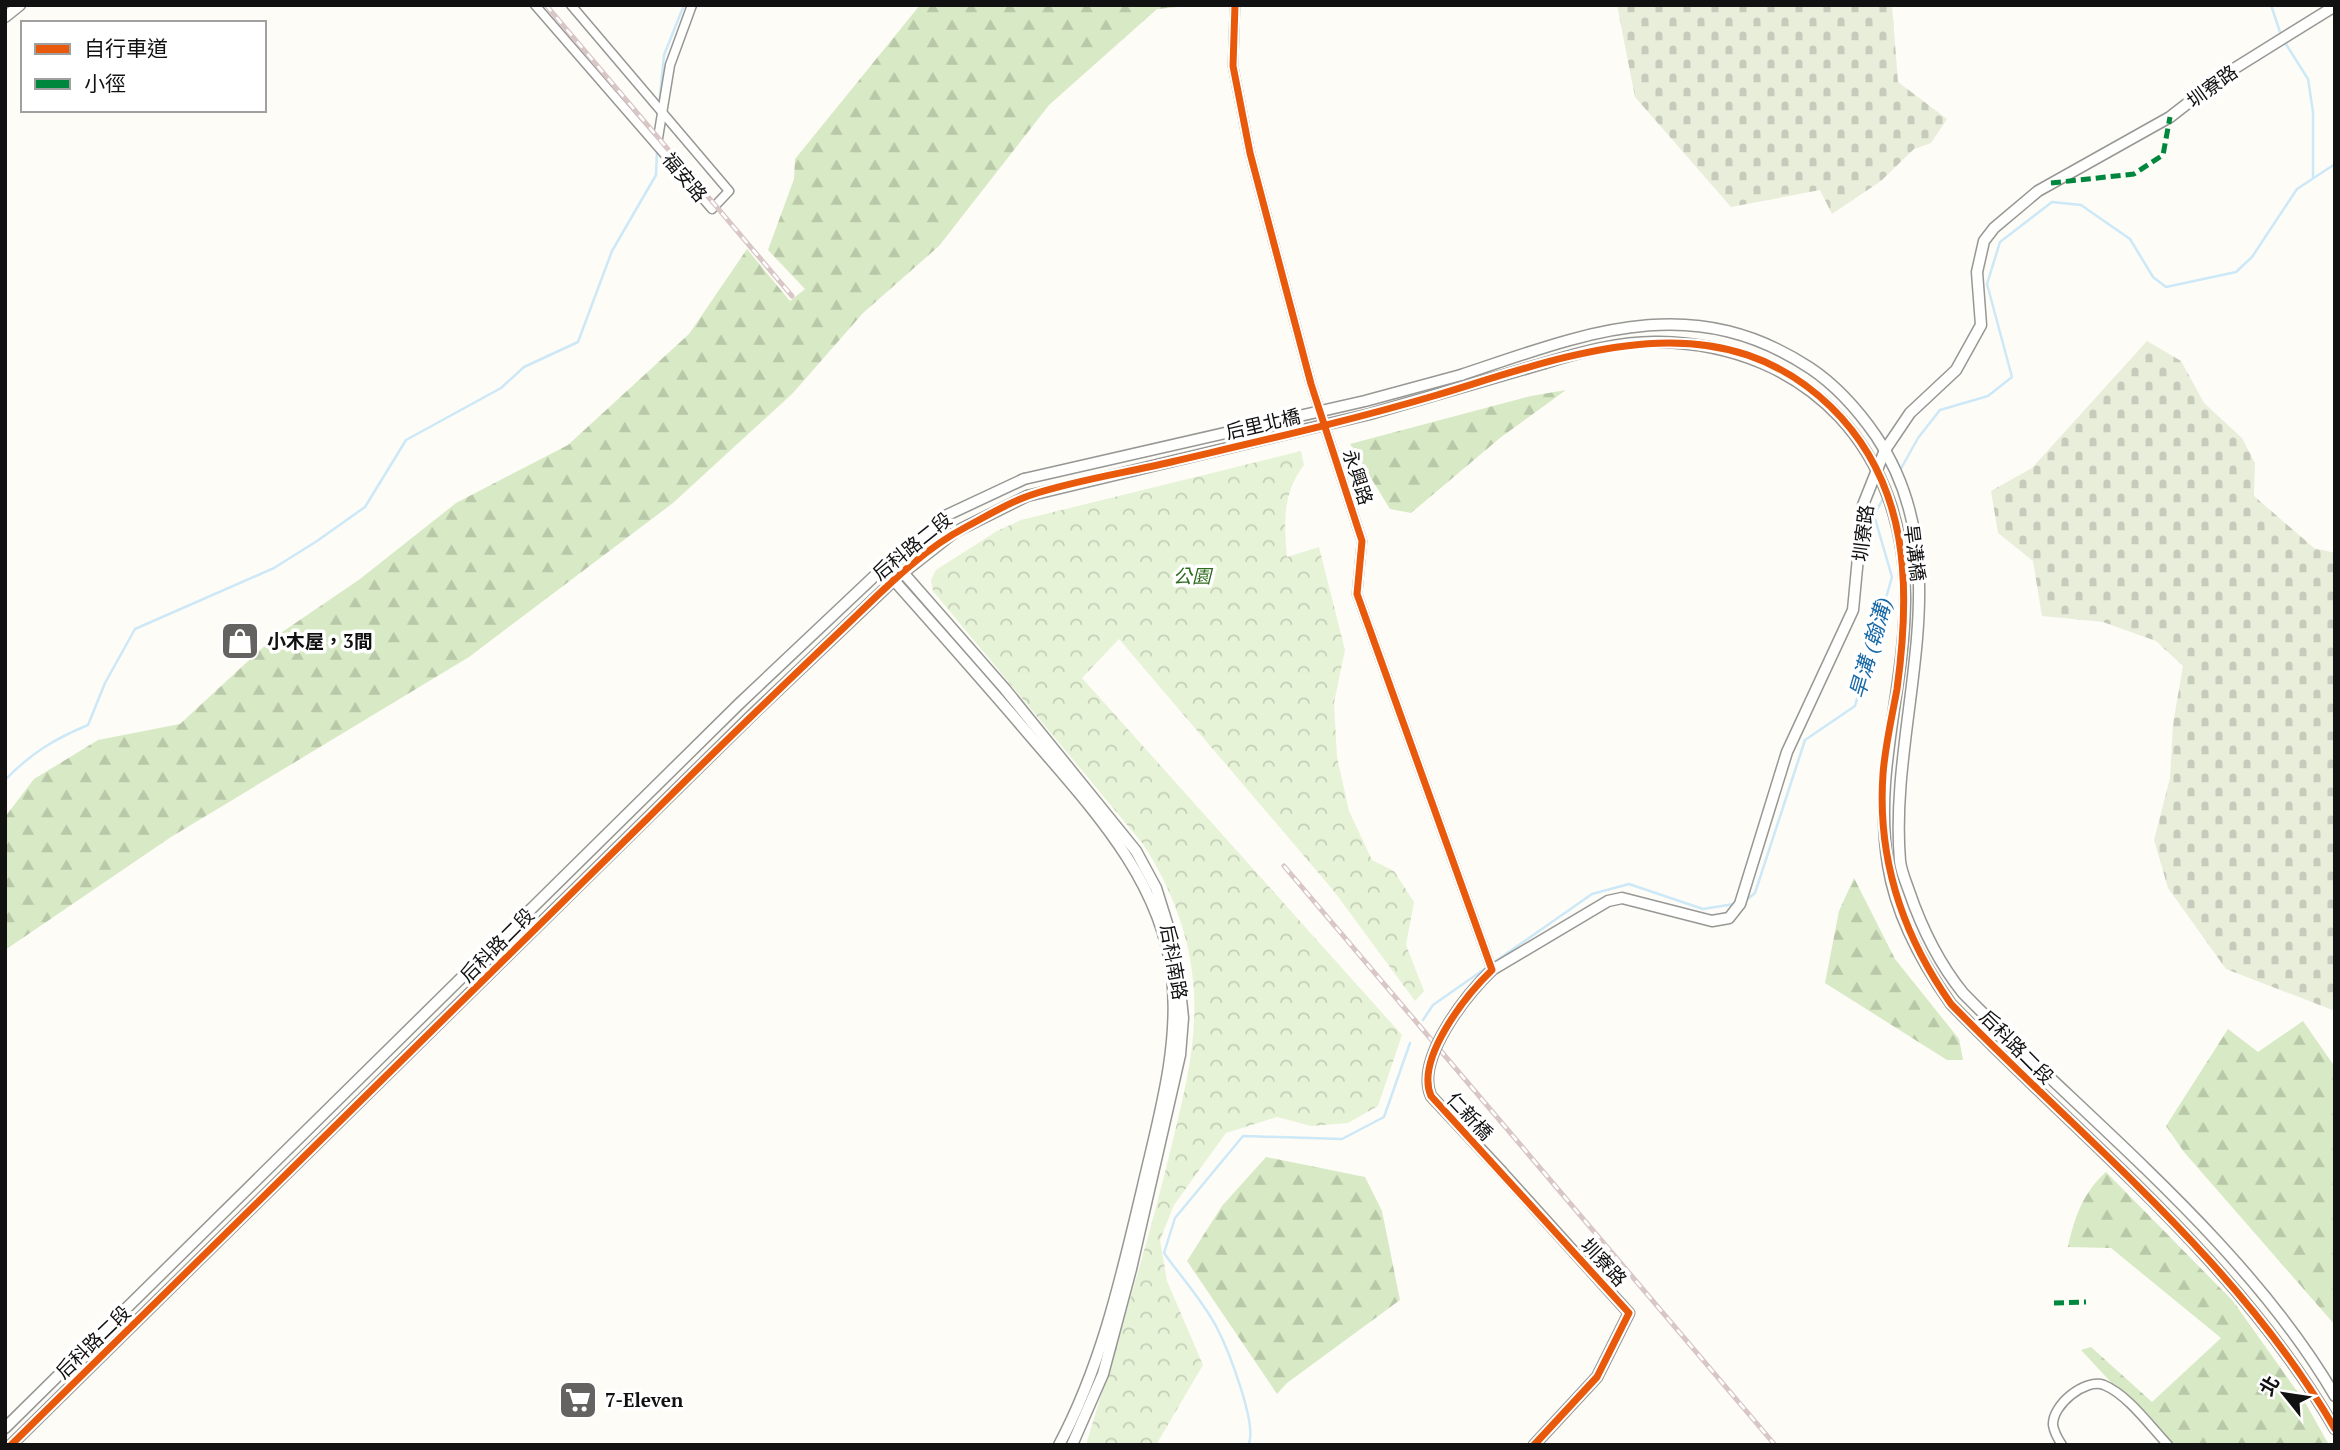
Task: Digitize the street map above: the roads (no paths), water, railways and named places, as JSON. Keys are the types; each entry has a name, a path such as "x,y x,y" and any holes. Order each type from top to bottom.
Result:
{"street":[{"path":"5,17 20,5"},
{"name":"福安路","path":"535,5 712,209 729,191 570,5"},
{"path":"657,144 670,65 692,5"},
{"name":"永興路","path":"1235,5 1233,66 1250,153 1311,384 1362,541 1357,594 1492,970"},
{"name":"圳寮路","path":"1492,970 1608,901 1622,898 1712,921 1729,918 1740,904 1787,752 1853,610 1863,505 1885,450 1910,412 1956,370 1982,325 1977,272 1980,252 1994,228 2038,191 2170,117 2224,75 2335,6"},
{"name":"后里北橋","path":"1024,479 1365,401 1461,375 1587,334 1616,328 1662,324 1711,327 1758,338 1822,376 1849,400 1885,450"},
{"name":"后里北橋","path":"1027,496 1370,414 1589,350 1656,341 1692,344 1768,364 1804,384 1828,404 1853,431 1877,470"},
{"name":"旱溝橋","path":"1885,450 1904,490 1916,533 1921,599"},
{"name":"旱溝橋","path":"1877,470 1901,534 1905,601"},
{"name":"后科路二段","path":"5,1427 621,821 883,568 945,516 1024,479"},
{"name":"后科路二段","path":"11,1445 894,580 956,532 1027,496"},
{"name":"后科南路","path":"892,560 1128,855 1155,913 1172,975 1172,1054 1126,1255 1091,1377 1059,1445"},
{"name":"后科南路","path":"883,568 1001,693 1136,851 1165,909 1181,975 1183,1018 1180,1055 1150,1187 1103,1374 1072,1445"},
{"name":"后科路二段","path":"1921,599 1901,777 1900,863 1921,926 1943,967 1964,993 2252,1279 2315,1363 2335,1396"},
{"name":"后科路二段","path":"1905,601 1898,682 1883,776 1885,821 1888,867 1909,934 1926,967 1951,1004 1978,1032 2177,1224 2239,1291 2305,1377 2335,1429"},
{"path":"621,821 634,832"},
{"name":"仁新橋","path":"1492,970 1470,990 1452,1017 1426,1074 1430,1096 1502,1172"},
{"path":"381,1057 394,1070"},
{"name":"圳寮路","path":"1502,1172 1629,1313 1597,1377 1534,1445"},
{"path":"74,1361 84,1373"},
{"path":"2062,1445 2053,1425 2054,1416 2079,1390 2088,1384 2098,1384 2114,1391 2168,1445"}],"waterway":[{"path":"659,106 664,55 684,5"},
{"path":"2271,5 2281,35"},
{"path":"2284,41 2308,79 2313,112 2313,177"},
{"path":"5,780 43,748 88,725 105,683 135,629 274,568 317,541 365,507 406,440 501,388 524,367 578,342 612,251 656,175 657,151"},
{"name":"旱溝 (翰溝)","path":"1898,474 1918,438 1940,410 1988,396 2012,377 1987,284 2000,242 2052,202 2081,205 2130,239 2153,277 2166,287 2236,272 2252,257 2297,189 2335,164"},
{"name":"旱溝 (翰溝)","path":"1744,902 1755,893 1805,740 1855,706 1892,577 1874,515 1884,497"},
{"name":"旱溝 (翰溝)","path":"1423,1020 1433,1005 1592,894 1629,884 1703,909 1734,904"},
{"name":"旱溝 (翰溝)","path":"1248,1445 1250,1436 1246,1405 1222,1338 1205,1308 1164,1253 1175,1218 1243,1136 1342,1139 1384,1117 1410,1043"}],"railway":[{"path":"546,5 792,296"},
{"path":"1284,866 1775,1445"}],"place":[{"name":"小木屋，3間","path":"240,641"},
{"name":"7-Eleven","path":"578,1400"}],"park label":[{"name":"公園","path":"1192,576"}]}
